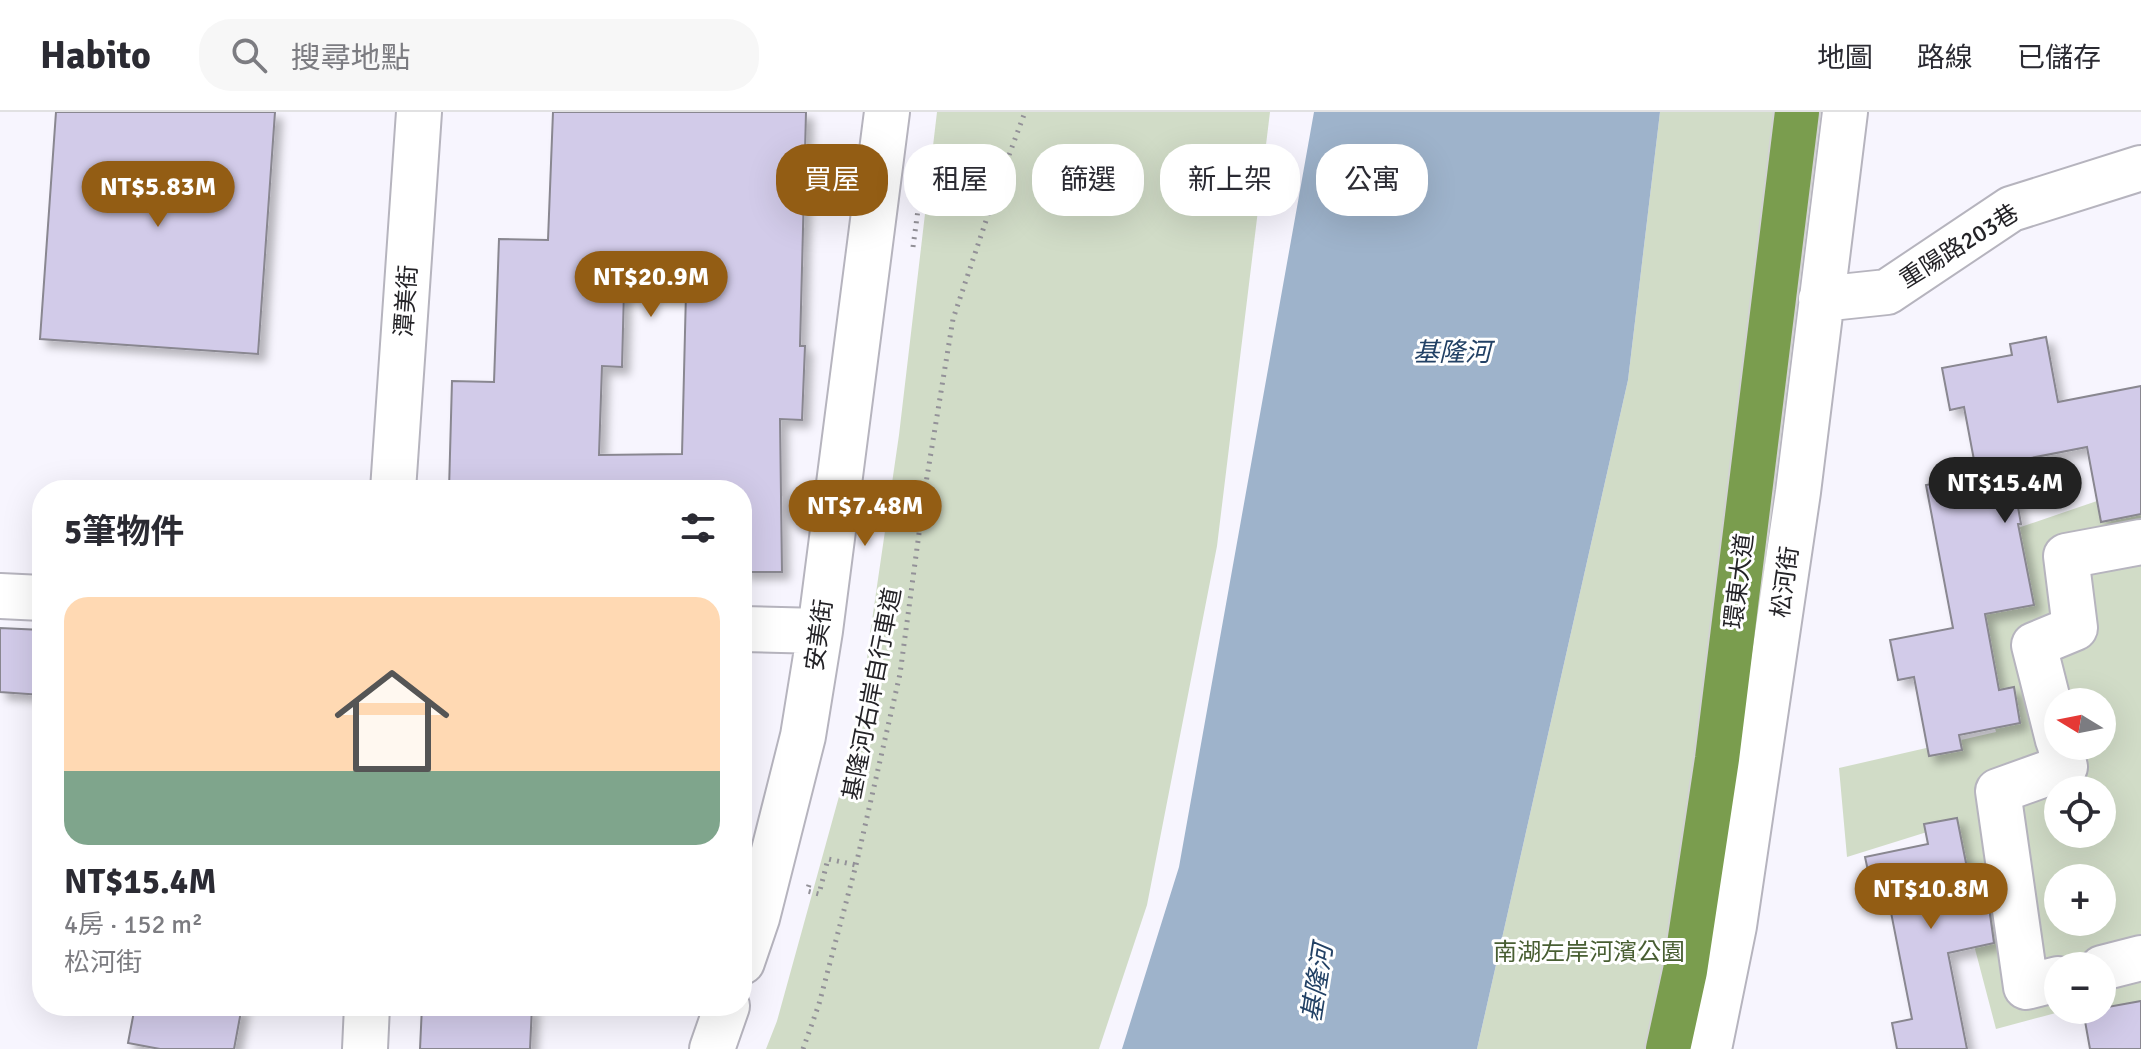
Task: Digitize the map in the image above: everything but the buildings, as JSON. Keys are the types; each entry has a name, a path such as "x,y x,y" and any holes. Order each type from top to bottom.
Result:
{"highway":[{"name":"環東大道","path":"1670,1049 1688,967 1719,757 1798,112"}],"street":[{"name":"潭美街","path":"394,480 419,112"},
{"name":"安美街","path":"752,933 803,736 820,631 887,112"},
{"name":"松河街","path":"1709,1049 1737,911 1798,492 1845,112"},
{"name":"重陽路203巷","path":"1821,299 1887,292 2011,209 2141,168"},
{"path":"2045,688 2034,645 2075,628 2066,556 2141,542"},
{"path":"0,596 32,598"},
{"path":"752,629 820,631"},
{"path":"2044,982 2026,987 1998,791 2065,767 2063,760"},
{"path":"2116,964 2141,958"},
{"path":"365,1049 367,1016"},
{"path":"712,1049 724,1016"}],"path":[{"name":"基隆河右岸自行車道","path":"1013,144 1025,112"},
{"path":"912,252 917,216"},
{"name":"基隆河右岸自行車道","path":"803,1049 819,1004 856,865 900,674 925,489 953,319 988,216"},
{"path":"877,531 885,483 894,484 890,514 898,516 903,486 925,489"},
{"path":"807,891 819,894 828,859 856,865"}],"green space":[{"path":"937,112 1270,112 1266,144 1160,144 1160,216 1257,216 1217,546 1147,905 1099,1049 766,1049 777,1021 859,724 899,435 925,216 1016,216 1016,144 933,144"},
{"name":"南湖左岸河濱公園","path":"1660,112 1793,112 1661,1049 1477,1049 1628,380"},
{"path":"2141,486 2141,1049 2116,1049 2109,1024 2116,1024 2116,952 2044,952 2044,1016 1996,1029 1943,827 1847,857 1839,768 1996,732 1968,619 2023,604 2006,532"}],"water":[{"name":"基隆河","path":"1314,112 1660,112 1628,380 1477,1049 1122,1049 1179,867 1295,216 1300,216 1300,190"}]}
